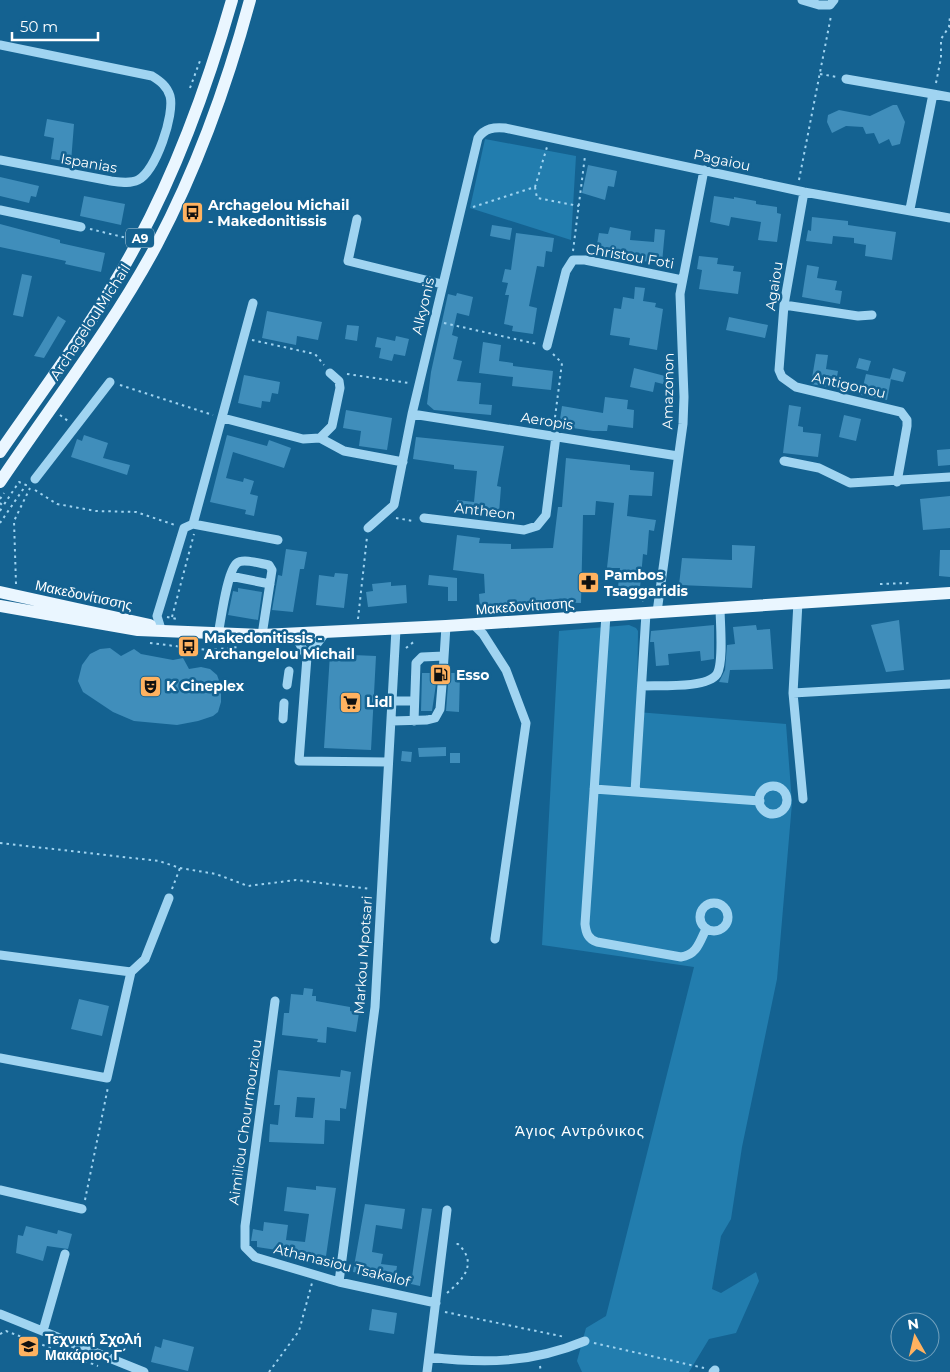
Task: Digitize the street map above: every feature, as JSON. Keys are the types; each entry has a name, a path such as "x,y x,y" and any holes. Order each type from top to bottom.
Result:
{"main road":[{"name":"Archagelou Michail","path":"2,447 102,303 139,240 164,192 198,110 232,0"},
{"name":"Archagelou Michail","path":"0,482 52,410 122,304 156,246 182,194 222,95 250,0"},
{"name":"Μακεδονίτισσης","path":"0,592 138,621 162,629"},
{"name":"Μακεδονίτισσης","path":"0,606 120,628 262,636 356,632 950,593"}],"street":[{"path":"802,0 819,5 830,5 834,0"},
{"name":"Ispanias","path":"0,45 152,76 167,89 171,106 154,163 147,173 138,180 130,182 111,181 0,160"},
{"path":"846,79 950,98"},
{"path":"910,209 933,94"},
{"name":"Pagaiou","path":"489,129 506,128 800,191 910,209 950,218"},
{"name":"Alkyonis","path":"389,512 396,496 412,414 478,138 482,132 489,129"},
{"name":"Amazonon","path":"636,792 642,686 652,612 678,456 684,397 680,294 704,170"},
{"name":"Agaiou","path":"788,382 779,370 778,360 800,191"},
{"path":"0,210 81,227"},
{"path":"357,219 348,261 442,284"},
{"name":"Christou Foti","path":"547,346 566,271 573,260 585,260 682,280"},
{"path":"193,524 253,303"},
{"path":"784,305 858,316 872,315"},
{"path":"320,438 332,426 340,388 339,381 330,372"},
{"path":"33,482 110,382"},
{"name":"Antigonou","path":"788,382 796,387 892,409 903,414 908,426 897,482"},
{"name":"Aeropis","path":"412,414 678,456"},
{"path":"223,418 303,439 320,438 344,451 403,462"},
{"name":"Antheon","path":"424,518 524,530 537,526 546,515 554,435"},
{"path":"784,461 819,468 850,483 897,482 950,477"},
{"path":"368,528 389,512"},
{"path":"162,629 158,616 184,528 193,524 278,540"},
{"path":"218,635 230,576 238,562 268,565 272,570 262,636"},
{"path":"230,576 270,584"},
{"path":"798,602 793,693 803,799"},
{"path":"642,686 696,684 708,681 717,674 720,608"},
{"path":"606,615 584,924 589,938 597,942 685,957 695,951 706,929"},
{"path":"473,624 483,634 506,670 526,723 495,939"},
{"path":"443,673 446,626"},
{"name":"Markou Mpotsari","path":"339,1282 374,1008 396,629"},
{"path":"325,633 307,657 299,761 388,762"},
{"path":"295,635 307,657"},
{"path":"414,721 418,661 426,657 444,656"},
{"path":"287,685 289,671"},
{"path":"793,693 950,684"},
{"path":"392,720 432,720 437,716 441,705 442,685"},
{"path":"393,701 414,701"},
{"path":"283,719 284,703"},
{"path":"594,789 760,801"},
{"path":"0,1060 107,1078 131,972 145,959 169,898"},
{"path":"0,955 131,972"},
{"name":"Aimiliou Chourmouziou","path":"245,1247 245,1226 275,1001"},
{"path":"0,1190 82,1209"},
{"path":"426,1372 447,1210"},
{"name":"Athanasiou Tsakalof","path":"245,1247 255,1257 315,1275 436,1303"},
{"path":"42,1331 65,1254"},
{"path":"0,1314 130,1370 144,1372"},
{"path":"429,1357 471,1362 516,1360 564,1350 585,1341"}],"path":[{"path":"933,94 941,58 942,39 949,27 950,16"},
{"path":"800,191 829,25"},
{"path":"820,74 846,79"},
{"path":"548,138 536,187 536,198 579,206"},
{"path":"573,260 586,146"},
{"path":"459,214 470,208 536,187"},
{"path":"81,227 139,240"},
{"path":"434,321 547,346 562,363 554,435"},
{"path":"244,338 315,354 330,372 357,374 419,385"},
{"path":"110,382 223,418"},
{"path":"52,410 75,426"},
{"path":"0,512 19,482 26,485 0,523"},
{"path":"33,482 39,494 57,504 96,511 136,512 171,525 183,526 193,524 195,532 172,618"},
{"path":"16,596 14,521 33,482"},
{"path":"0,503 4,506"},
{"path":"389,512 394,518 415,521 424,518"},
{"path":"356,632 368,528"},
{"path":"0,843 158,861 180,868 216,874 248,886 296,880 381,890"},
{"path":"169,898 180,868"},
{"path":"82,1209 109,1092 107,1078"},
{"path":"436,1303 464,1277 468,1265 466,1251 458,1244 443,1244"},
{"path":"269,1372 298,1330 306,1298 315,1275"},
{"path":"0,1334 6,1331 106,1368"}],"shaded area":[{"path":"485,139 576,156 571,240 470,208"},
{"path":"629,625 638,631 637,712 786,724 792,803 777,979 742,1147 731,1219 721,1236 712,1289 721,1293 756,1272 759,1281 736,1333 709,1339 689,1372 582,1372 577,1361 586,1328 606,1316 694,967 542,945 559,631"}],"building":[{"path":"893,105 897,105 905,122 900,144 892,146 889,139 879,144 874,133 866,134 863,127 846,126 832,133 827,122 828,115 839,110 870,116"},
{"path":"47,119 74,124 71,162 51,159 54,138 44,136"},
{"path":"588,165 617,171 614,187 608,186 605,200 582,193"},
{"path":"0,177 39,186 36,197 31,196 29,203 0,196"},
{"path":"84,196 125,204 121,225 80,216"},
{"path":"714,196 734,199 734,197 756,201 756,204 777,207 777,213 781,214 777,242 758,240 761,222 731,217 729,226 710,222"},
{"path":"812,217 848,221 848,225 896,232 892,260 865,256 866,245 854,243 854,238 833,236 832,244 806,241 808,230 811,231"},
{"path":"0,224 60,240 60,243 105,253 101,272 65,264 66,261 0,247"},
{"path":"492,225 512,228 510,240 490,236"},
{"path":"610,227 631,231 630,240 654,242 655,229 665,230 662,263 642,261 643,258 596,250 599,233 608,234"},
{"path":"516,233 554,238 552,252 546,251 544,267 537,266 529,306 537,308 533,334 512,331 513,326 504,324 509,295 505,295 508,283 502,282 505,269 511,270"},
{"path":"699,256 718,258 717,264 734,266 733,271 741,272 738,294 699,289 702,270 697,269"},
{"path":"807,265 819,267 817,278 837,281 835,290 842,291 840,304 802,297"},
{"path":"22,274 32,276 23,317 13,315"},
{"path":"635,287 645,288 643,301 656,303 655,307 663,309 657,350 629,345 630,338 610,335 614,308 621,309 623,297 634,299"},
{"path":"457,293 473,297 469,316 457,313 452,335 458,337 453,359 462,361 457,381 481,383 479,404 492,405 491,415 434,410 427,404 431,372 448,294 456,296"},
{"path":"267,311 322,322 318,340 297,336 296,345 262,338"},
{"path":"58,316 66,321 44,358 34,356"},
{"path":"729,317 768,325 765,338 726,330"},
{"path":"347,325 359,326 357,341 345,339"},
{"path":"396,336 409,339 405,356 394,354 392,361 379,358 381,348 375,347 377,337 395,341"},
{"path":"483,342 501,345 499,361 513,363 513,366 553,371 551,390 512,386 513,377 479,373"},
{"path":"816,354 828,355 826,369 838,371 835,388 811,384"},
{"path":"859,358 871,361 868,371 856,368"},
{"path":"634,368 665,376 663,384 655,382 653,392 630,387"},
{"path":"893,368 906,372 903,382 890,379"},
{"path":"866,374 891,379 887,400 861,395"},
{"path":"244,375 280,382 278,394 272,393 270,402 262,401 261,408 238,403"},
{"path":"605,397 628,400 627,409 634,410 633,428 608,425 607,431 593,431 559,426 562,406 603,413"},
{"path":"789,405 801,407 798,426 803,427 803,432 821,434 818,457 783,453"},
{"path":"346,410 392,418 387,450 359,446 361,431 343,428"},
{"path":"844,415 861,419 856,441 839,437"},
{"path":"84,435 108,443 103,458 130,465 127,475 71,457 77,439 82,441"},
{"path":"227,435 267,446 269,440 291,448 284,468 233,452 226,478 243,482 244,478 254,481 250,494 258,496 254,516 245,514 246,510 210,502"},
{"path":"416,437 504,446 497,486 501,487 499,513 456,510 457,500 474,502 477,471 454,469 454,465 413,459"},
{"path":"950,449 950,465 938,466 937,450"},
{"path":"566,458 630,465 630,470 654,472 652,496 629,495 627,516 656,520 654,531 649,530 647,555 643,554 640,588 633,596 617,597 620,568 607,568 614,503 596,501 595,515 583,515 581,603 547,602 547,605 480,610 479,594 485,593 484,574 453,570 457,535 480,538 479,543 511,544 511,549 553,548 558,507 562,507"},
{"path":"950,496 950,528 923,530 920,499"},
{"path":"732,545 755,546 752,588 679,585 682,558 732,560"},
{"path":"286,549 307,552 304,569 300,569 293,612 272,610 278,575 282,576"},
{"path":"940,550 950,550 950,577 939,576"},
{"path":"335,573 348,574 344,608 316,605 319,575 334,577"},
{"path":"429,575 457,578 457,601 448,601 448,587 428,585"},
{"path":"391,582 391,586 406,585 407,603 368,607 366,592 373,591 372,584"},
{"path":"238,588 262,592 258,620 228,615 233,591 238,592"},
{"path":"899,620 904,670 886,672 871,625"},
{"path":"714,625 714,659 701,661 700,651 668,654 669,665 656,666 654,642 650,642 651,631"},
{"path":"756,625 757,630 770,629 773,669 730,670 728,683 719,682 725,670 727,645 735,644 733,627"},
{"name":"K Cineplex","path":"110,648 121,656 134,649 141,654 173,660 183,658 189,669 201,667 210,669 217,675 221,686 221,702 218,712 213,716 198,721 177,725 134,721 113,712 83,692 78,681 82,665 90,654 100,649"},
{"name":"Lidl","path":"330,654 376,656 371,750 324,748"},
{"path":"422,673 437,673 441,679 436,684 432,711 421,711"},
{"path":"449,673 460,673 459,712 446,711 448,685 444,679"},
{"path":"446,747 446,756 419,757 418,748"},
{"path":"402,751 412,752 411,762 401,761"},
{"path":"450,753 460,753 460,763 450,763"},
{"path":"304,988 313,989 312,996 316,996 316,1001 350,1007 350,1011 359,1013 356,1032 327,1027 326,1043 317,1042 318,1039 282,1035 284,1013 289,1013 291,994 303,995"},
{"path":"79,999 109,1006 102,1036 71,1029"},
{"path":"278,1070 340,1077 341,1070 351,1072 346,1109 340,1108 340,1121 325,1120 324,1144 269,1142 270,1124 278,1125 280,1105 274,1105","holes":["297,1097 315,1098 313,1118 295,1117"]},
{"path":"316,1186 336,1188 326,1256 322,1255 321,1262 302,1259 303,1254 257,1247 257,1241 251,1241 253,1229 263,1231 264,1222 288,1225 286,1240 305,1242 309,1214 284,1211 287,1187 316,1190"},
{"path":"365,1204 405,1209 402,1229 376,1225 372,1252 383,1254 381,1264 397,1266 395,1279 353,1272"},
{"path":"422,1208 432,1209 420,1286 411,1284"},
{"path":"26,1226 57,1234 58,1230 72,1234 68,1249 47,1246 43,1261 16,1253 18,1235 23,1236"},
{"path":"372,1309 397,1313 394,1334 369,1330"},
{"path":"163,1339 194,1347 188,1371 151,1362 155,1346 161,1348"}],"place":[{"name":"Archagelou Michail - Makedonitissis","path":"192,213"},
{"name":"Pambos Tsaggaridis","path":"588,583"},
{"name":"Makedonitissis - Archangelou Michail","path":"188,646"},
{"name":"Esso","path":"440,675"},
{"name":"K Cineplex","path":"150,686"},
{"name":"Lidl","path":"350,702"},
{"name":"Τεχνική Σχολή Μακάριος Γ΄","path":"29,1347"}],"district":[{"name":"Άγιος Αντρόνικος","path":"580,1130"}]}
